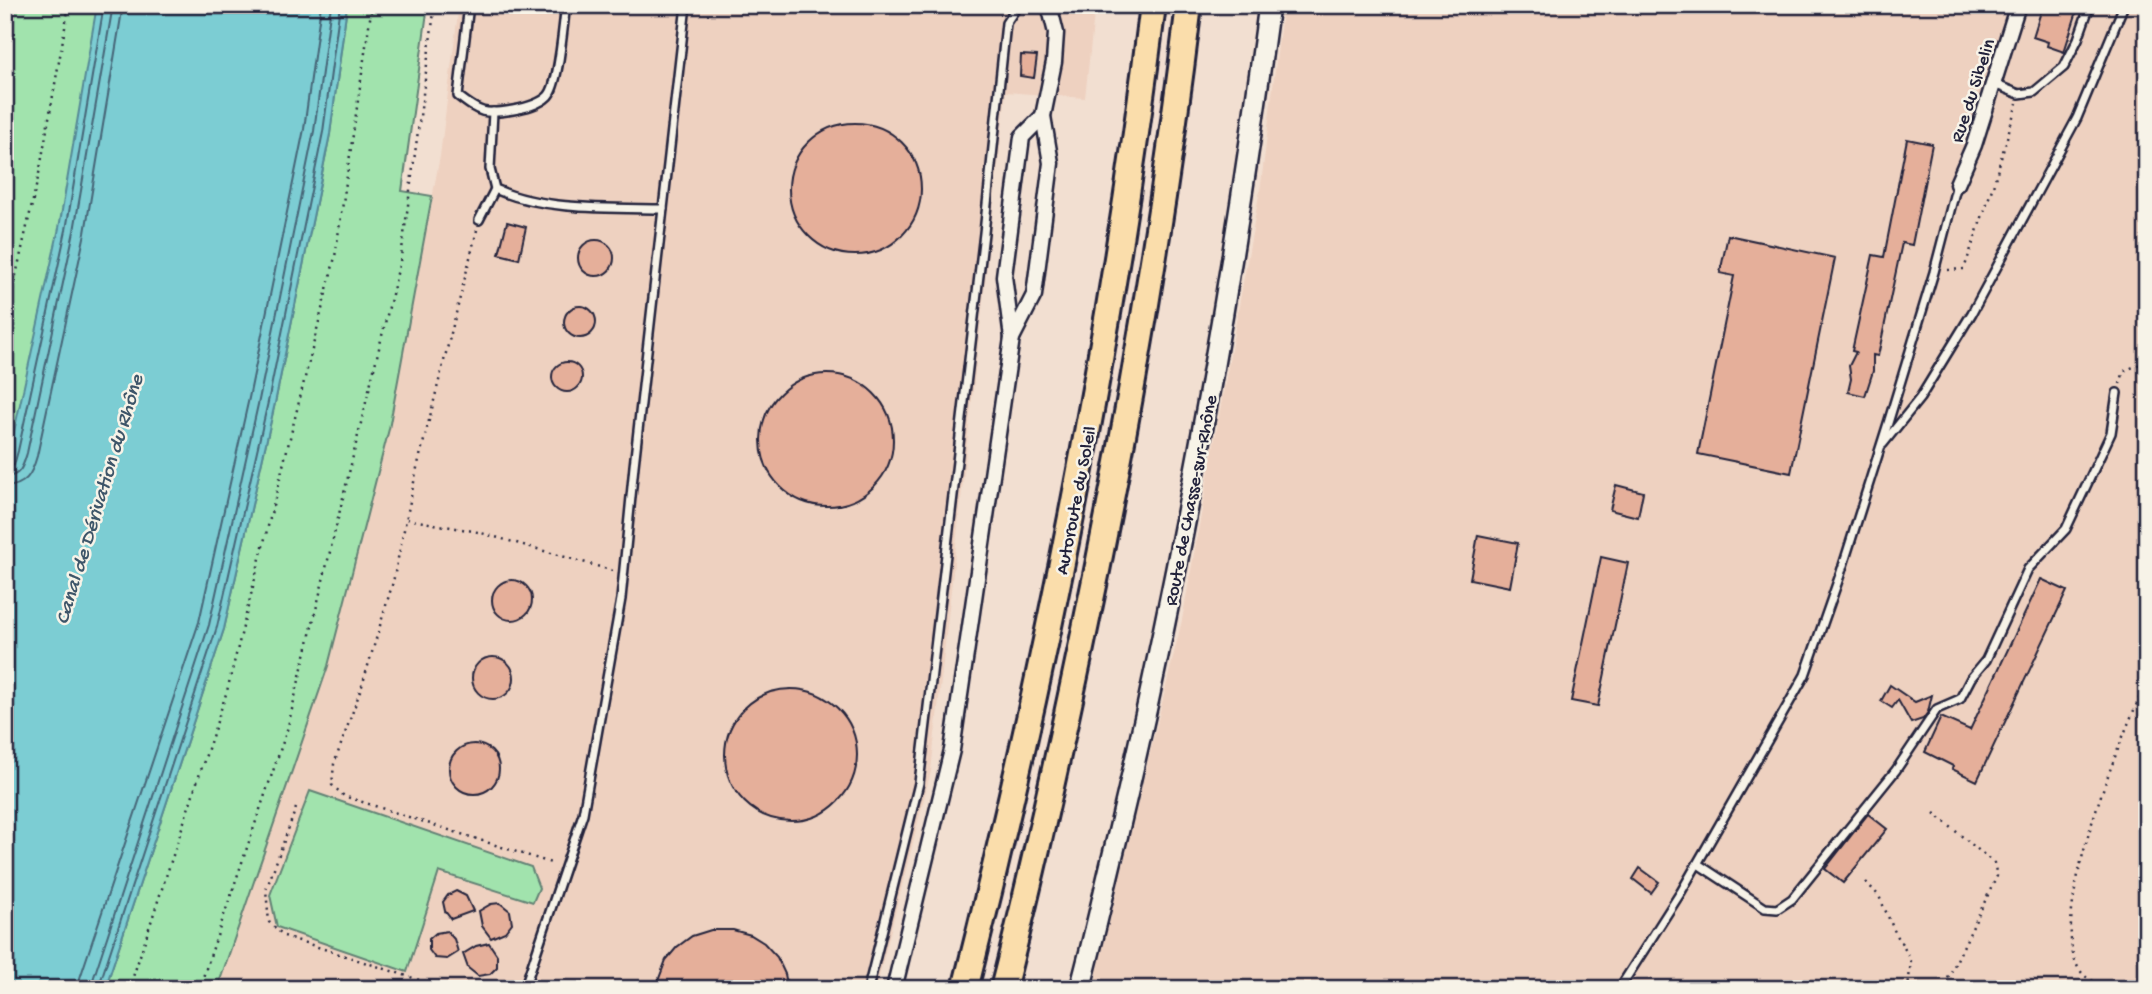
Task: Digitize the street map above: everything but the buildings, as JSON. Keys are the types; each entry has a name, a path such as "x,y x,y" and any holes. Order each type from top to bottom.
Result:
{"highway":[{"name":"Autoroute du Soleil","path":"965,989 1016,783 1072,517 1110,302 1153,5"},
{"name":"Autoroute du Soleil","path":"1003,989 1067,714 1109,513 1144,314 1189,5"}],"main road":[{"name":"Route de Chasse-sur-Rhône","path":"1080,989 1173,588 1231,264 1269,5"}],"street":[{"path":"1012,338 1034,295 1051,163 1043,116 1054,62 1056,33 1048,5"},
{"name":"Rue du Sibelin","path":"1957,184 1974,145 2018,5"},
{"path":"894,989 952,750 1012,338 1004,276 1023,137 1043,116"}],"lane":[{"path":"469,5 458,96 479,112 528,108 549,95 557,74 566,5"},
{"path":"524,989 583,814 597,743 624,573 686,5"},
{"path":"868,989 919,783 1006,23 1018,5"},
{"path":"1993,84 2019,94 2034,92 2064,67 2090,5"},
{"path":"1880,447 1920,398 1972,313 2077,118 2124,5"},
{"path":"479,220 495,189 490,169 493,112"},
{"path":"1619,989 1698,864 1805,675 1880,447 1934,272 1957,184"},
{"path":"495,189 518,199 603,208 663,209"},
{"path":"1698,864 1765,908 1777,909 1792,899 1896,770 1937,709 1960,699 1971,678 1986,660 2028,569 2066,529 2112,433 2117,393"}],"path":[{"path":"5,324 40,169 69,5"},
{"path":"129,989 227,691 335,257 373,5"},
{"path":"199,989 287,730 401,257 435,5"},
{"path":"1934,272 1964,268 1993,186 2019,94"},
{"path":"479,220 393,582 362,686 334,764 331,785 344,796 565,868"},
{"path":"2117,393 2124,371 2147,360"},
{"path":"407,519 478,533 624,573"},
{"path":"2120,989 2085,976 2075,960 2069,932 2077,874 2119,741 2147,681"},
{"path":"296,808 266,890 269,922 284,936 447,989"},
{"path":"1934,813 1994,863 1997,876 1943,989"},
{"path":"1866,882 1879,896 1911,960 1908,989"}],"shaded area":[{"path":"459,5 1095,5 1085,98 1006,92 931,771 876,989 217,989 328,666 389,429 440,156"},
{"path":"1283,5 2147,5 2147,989 1093,989 1182,620 1261,184"}],"green space":[{"path":"5,5 191,5 5,798"},
{"path":"347,5 428,5 402,191 432,196 389,429 328,666 217,989 105,989 224,629 275,403 330,134"},
{"path":"310,791 531,867 539,888 533,902 439,872 407,972 277,927 270,895"}],"water":[{"name":"Canal de Dérivation du Rhône","path":"97,5 347,5 330,134 275,403 224,629 105,989 5,989 5,472 59,228"}]}
